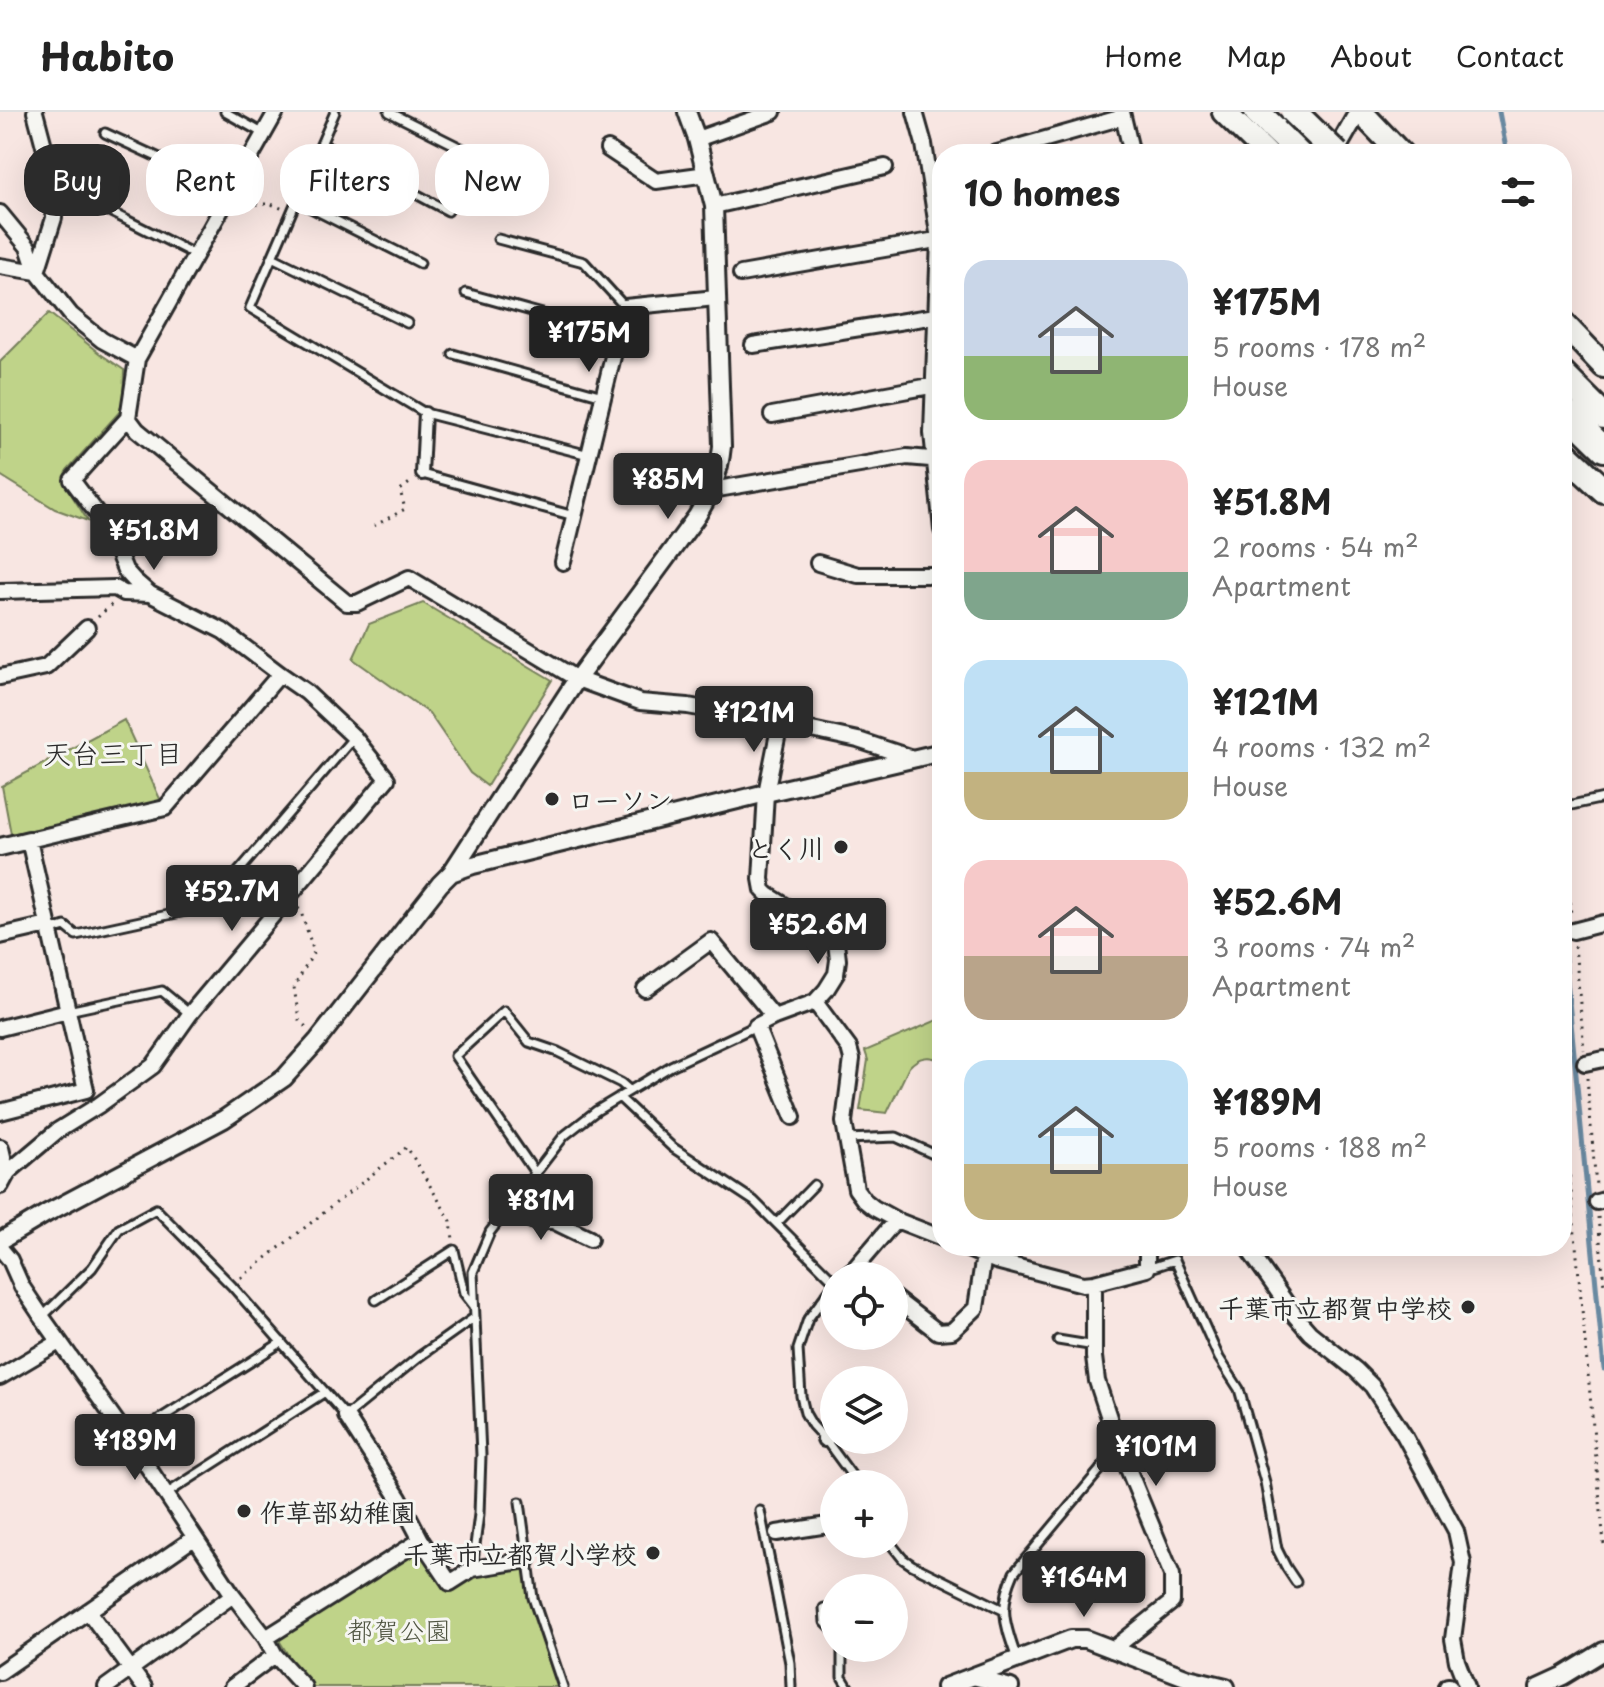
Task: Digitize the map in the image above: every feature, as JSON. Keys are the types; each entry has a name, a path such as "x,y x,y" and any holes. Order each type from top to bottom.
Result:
{"highway":[{"path":"1224,112 1257,144"},
{"path":"1294,112 1326,144"},
{"path":"1359,112 1391,144"},
{"path":"1258,113 1291,144"},
{"path":"1572,332 1604,366"},
{"path":"1572,384 1604,416"},
{"path":"1572,418 1604,449"},
{"path":"1572,460 1604,490"},
{"path":"1572,462 1604,497"}],"street":[{"path":"35,112 53,180 54,218 37,272"},
{"path":"260,144 276,112"},
{"path":"0,1241 224,1119 284,1078 451,873 577,679 697,516 720,470 722,446 714,206 687,112"},
{"path":"697,139 773,112"},
{"path":"915,112 932,192"},
{"path":"1341,144 1359,112"},
{"path":"1026,144 1123,114 1130,144"},
{"path":"608,149 656,181 707,174"},
{"path":"714,206 885,167"},
{"path":"0,213 28,247 37,272 71,315 102,340 137,359"},
{"path":"3,1180 57,1131 153,1066 190,1014 387,779 354,737 306,692 223,631 150,594 125,570 108,528 72,480 128,418 137,359 196,255 223,216"},
{"path":"741,274 932,240"},
{"path":"0,266 37,272"},
{"path":"563,562 625,307 716,298"},
{"path":"753,345 932,316"},
{"path":"772,415 932,386"},
{"path":"422,474 425,413"},
{"path":"128,418 137,430 347,603 357,603 409,578 577,679 640,702 688,706 780,723 858,740 915,759"},
{"path":"712,490 907,457 932,459"},
{"path":"818,563 858,575 932,575"},
{"path":"0,591 115,588 124,593 150,594"},
{"path":"0,677 46,667 87,628"},
{"path":"0,847 165,808 280,674"},
{"path":"780,723 766,793 763,890 829,933 836,942 838,960 836,974 815,1002 756,1026 793,1117"},
{"path":"451,873 473,865 932,755"},
{"path":"0,1112 86,1090 29,840"},
{"path":"1573,931 1604,923"},
{"path":"0,936 49,928"},
{"path":"645,989 711,941 774,1017"},
{"path":"815,1002 849,1048 852,1059 844,1122 856,1189 874,1208 932,1234"},
{"path":"0,1028 68,1011"},
{"path":"1585,1063 1604,1059"},
{"path":"0,1148 3,1180"},
{"path":"509,1208 538,1223 551,1220 590,1239"},
{"path":"864,1262 896,1220"},
{"path":"0,1248 42,1317 233,1595 275,1655 304,1687"},
{"path":"908,1309 938,1332 952,1331 976,1308 984,1256"},
{"path":"986,1256 1083,1284 1147,1269 1147,1256"},
{"path":"1253,1256 1310,1333 1372,1386 1404,1435 1456,1531 1463,1563 1453,1639 1467,1687"},
{"path":"1094,1283 1097,1381 1117,1442 1172,1575 1172,1602 1112,1650"},
{"path":"0,1377 59,1342"},
{"path":"346,1416 450,1583 472,1569 528,1560"},
{"path":"777,1533 820,1526"},
{"path":"0,1672 194,1538"},
{"path":"266,1638 421,1540"},
{"path":"106,1687 233,1595"},
{"path":"88,1611 144,1687"},
{"path":"945,1687 1071,1639 1086,1639 1188,1678 1226,1687"},
{"path":"1539,1687 1564,1681 1604,1651"},
{"path":"232,1687 275,1655"},
{"path":"973,1677 1011,1687"}],"lane":[{"path":"225,112 264,134"},
{"path":"322,144 335,112"},
{"path":"389,112 453,144"},
{"path":"105,133 146,153"},
{"path":"119,216 196,255"},
{"path":"290,216 250,308 425,413 589,455"},
{"path":"327,216 420,263"},
{"path":"498,239 584,262 625,307"},
{"path":"272,257 407,323"},
{"path":"466,293 618,335"},
{"path":"453,354 603,396"},
{"path":"422,474 574,516"},
{"path":"49,928 65,926 76,935 209,906 354,737"},
{"path":"1572,805 1604,798"},
{"path":"68,1011 162,991 190,1014"},
{"path":"536,1174 455,1056 504,1011 529,1042 558,1052 629,1090"},
{"path":"472,1569 479,1514 481,1455 473,1272 481,1249 490,1232 564,1136 629,1090 671,1066 756,1026"},
{"path":"619,1097 672,1147 754,1201 820,1268"},
{"path":"847,1139 896,1137 932,1153"},
{"path":"777,1223 814,1185"},
{"path":"42,1317 92,1268 119,1229 156,1209 232,1286 346,1416 420,1356 475,1317"},
{"path":"376,1300 454,1250 464,1293 474,1306"},
{"path":"1147,1269 1175,1260 1219,1358 1239,1389 1265,1482 1277,1549 1296,1582"},
{"path":"820,1302 808,1319 798,1349 805,1413 812,1425 820,1429"},
{"path":"1058,1340 1095,1346"},
{"path":"128,1439 282,1342"},
{"path":"166,1494 325,1392"},
{"path":"1017,1659 1003,1610 1006,1589 1014,1573 1105,1464 1117,1442"},
{"path":"520,1502 533,1598 563,1687"},
{"path":"760,1511 790,1663 791,1687"},
{"path":"902,1558 1003,1610"},
{"path":"842,1662 842,1677 848,1687"}],"path":[{"path":"264,203 271,204"},
{"path":"374,526 405,509 400,490 422,474"},
{"path":"87,628 124,593"},
{"path":"287,897 301,912 314,952 294,987 299,1020 318,1040"},
{"path":"232,1286 407,1147 451,1221 454,1250"},
{"path":"1572,1203 1604,1544"}],"green space":[{"path":"49,313 124,370 123,408 64,476 64,483 88,521 55,509 0,475 0,362"},
{"path":"423,603 552,680 487,786 470,773 429,713 353,659 369,624"},
{"path":"124,720 161,801 148,807 11,834 2,786"},
{"path":"932,1022 932,1058 924,1058 909,1067 887,1113 860,1110 868,1060 865,1051"},
{"name":"都賀公園","path":"420,1546 445,1590 524,1557 533,1612 559,1687 313,1687 301,1676 277,1637"}],"waterway":[{"path":"1499,112 1505,144"},
{"path":"1572,1033 1604,1369"}],"place":[{"name":"ローソン","path":"552,799"},
{"name":"とく川","path":"841,847"},
{"name":"千葉市立都賀中学校","path":"1468,1307"},
{"name":"作草部幼稚園","path":"244,1511"},
{"name":"千葉市立都賀小学校","path":"653,1553"}],"district":[{"name":"天台三丁目","path":"113,752"}]}
